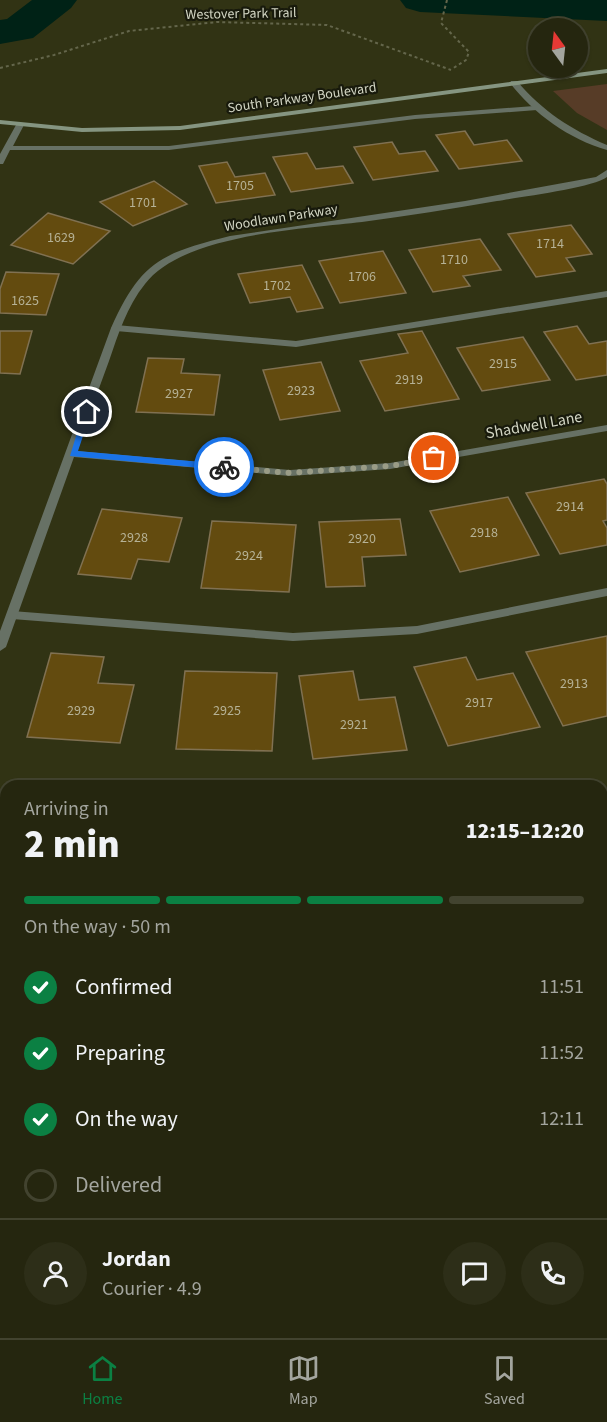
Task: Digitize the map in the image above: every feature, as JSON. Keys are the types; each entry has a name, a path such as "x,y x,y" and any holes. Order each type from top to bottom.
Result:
{"street":[{"name":"South Parkway Boulevard","path":"0,122 82,130 180,128 607,71"},
{"path":"514,83 534,108 577,135 607,148"},
{"path":"8,148 170,148 415,117 534,108"},
{"path":"0,162 20,125"},
{"name":"Woodlawn Parkway","path":"0,646 73,454 116,328 130,296 155,266 179,254 231,238 541,192 599,179 607,173"},
{"path":"116,328 296,344 607,294"},
{"name":"Shadwell Lane","path":"73,454 290,473 390,466 607,428"},
{"path":"12,615 293,637 417,630 607,592"}],"path":[{"path":"447,0 441,23 447,32 469,52 466,60 451,70"},
{"name":"Westover Park Trail","path":"0,68 54,55 129,31 217,22 327,25 459,74"}],"shaded area":[{"path":"607,84 607,130 577,113 553,91"}],"building":[{"path":"465,131 474,145 507,140 522,161 459,169 436,135"},
{"path":"392,142 399,154 425,151 438,171 373,180 354,147"},
{"path":"307,153 316,169 343,166 353,183 291,192 273,157"},
{"path":"227,162 235,177 265,173 275,195 216,203 199,166"},
{"path":"154,181 187,204 133,226 100,202"},
{"path":"48,213 110,231 73,264 11,245"},
{"path":"571,225 592,254 566,258 575,271 536,277 508,234"},
{"path":"480,239 501,270 463,276 470,286 433,292 409,250"},
{"path":"383,251 406,293 340,303 319,261"},
{"path":"302,265 323,308 297,312 290,297 250,303 238,274"},
{"path":"6,272 59,274 46,315 0,313 0,289"},
{"path":"577,326 589,344 607,341 607,375 576,380 544,332"},
{"path":"0,331 32,331 20,374 0,373"},
{"path":"422,331 459,399 385,411 360,361 408,353 398,334"},
{"path":"523,337 550,380 482,391 457,348"},
{"path":"148,358 184,359 181,373 220,375 214,415 136,412"},
{"path":"321,362 340,411 280,420 263,370"},
{"path":"604,479 607,484 607,520 603,521 607,528 607,545 560,554 526,493"},
{"path":"508,497 539,555 460,572 430,511"},
{"path":"102,509 182,518 169,562 138,559 131,579 78,574"},
{"path":"400,519 406,555 362,557 365,586 326,587 319,522"},
{"path":"212,521 296,525 289,592 201,588"},
{"path":"607,636 607,716 563,726 526,652"},
{"path":"51,653 104,657 98,683 134,685 120,743 27,737"},
{"path":"466,657 477,680 513,673 540,727 448,746 414,667"},
{"path":"185,671 277,673 272,751 176,749"},
{"path":"353,671 359,700 395,697 407,750 313,759 299,676"}],"waterway":[{"path":"0,32 19,29 57,0"},
{"path":"420,0 607,9"}],"way so far":[{"path":"224,467 290,473 390,466 434,458"}],"route":[{"path":"87,412 73,454 224,467"}]}
